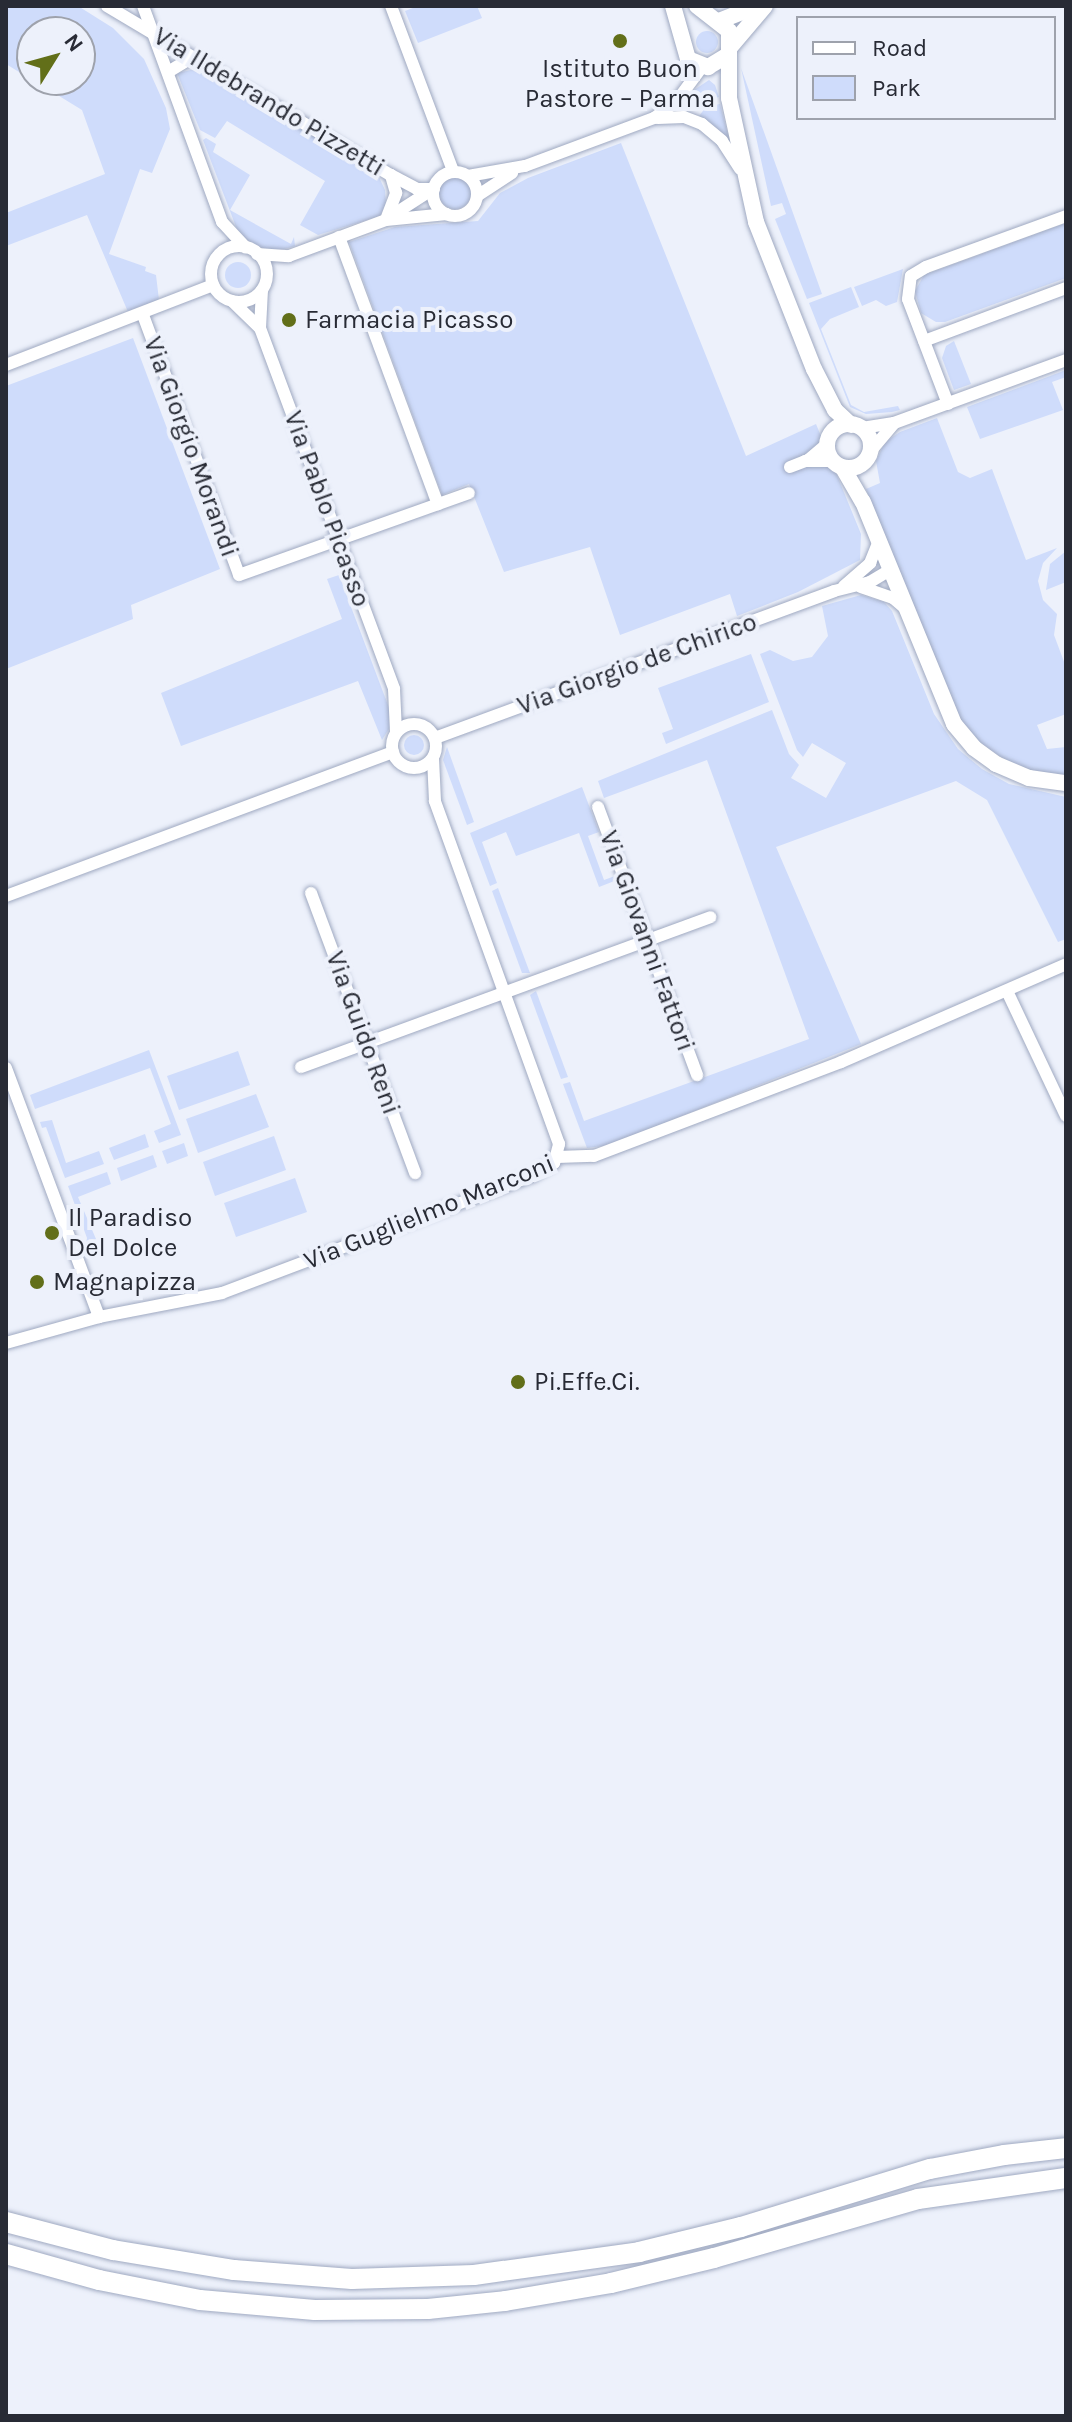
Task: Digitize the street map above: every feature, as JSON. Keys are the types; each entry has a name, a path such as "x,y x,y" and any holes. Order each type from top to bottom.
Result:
{"highway":[{"path":"6,2222 128,2253 234,2270 323,2278 428,2278 519,2271 668,2246 930,2169 989,2157 1066,2148"},
{"path":"6,2266 102,2291 346,2311 489,2303 670,2269 933,2196 1066,2178"},
{"path":"6,2210 69,2228 128,2253"},
{"path":"6,2254 85,2277 186,2298"}],"street":[{"name":"Via Ildebrando Pizzetti","path":"107,6 208,63 391,175 417,189 434,189"},
{"name":"Via Pablo Picasso","path":"143,6 222,222 219,256 212,270 213,285 260,328 394,689 420,724"},
{"path":"391,6 453,171"},
{"path":"673,6 683,44 685,89"},
{"path":"697,6 729,31 729,98 761,236 813,366 835,410 870,439 868,457 855,467 805,461"},
{"path":"683,44 697,19 715,19 757,6"},
{"path":"232,301 249,300 289,256 386,220 434,189 443,175 453,171 468,176 525,166 651,120 674,105 705,67 730,51 765,6"},
{"path":"683,44 729,98"},
{"path":"168,72 188,60 208,63"},
{"path":"651,120 684,117 706,127 729,150 750,193"},
{"path":"386,220 467,213 477,196 525,166"},
{"path":"386,220 395,204 396,186 391,175"},
{"path":"468,176 475,184 477,196"},
{"path":"434,189 434,201 447,214"},
{"path":"948,404 907,294 914,273 1066,216"},
{"name":"Via Pablo Picasso","path":"222,222 265,265 260,328"},
{"path":"339,237 438,504"},
{"path":"219,256 231,248 289,256"},
{"path":"7,362 143,315 213,285"},
{"path":"924,341 1066,288"},
{"name":"Via Giorgio Morandi","path":"143,315 239,575 469,493"},
{"path":"790,467 805,461 829,438 856,426 894,423 1066,360"},
{"path":"813,366 838,464 863,502 946,710 969,742 988,759 1017,774 1066,783"},
{"path":"863,502 859,478 868,457 894,423"},
{"name":"Via Giorgio de Chirico","path":"838,590 870,563 879,541"},
{"path":"838,590 866,574 890,570"},
{"name":"Via Giorgio de Chirico","path":"435,738 838,590 862,587 877,591 905,609"},
{"name":"Via Pablo Picasso","path":"394,689 396,732"},
{"path":"435,801 393,752 396,732 405,725 420,724 435,738 435,801 559,1144 557,1157"},
{"path":"6,896 393,752"},
{"path":"405,766 421,767 433,758"},
{"name":"Via Giovanni Fattori","path":"598,807 697,1075"},
{"name":"Via Guido Reni","path":"311,893 415,1173"},
{"path":"301,1067 710,917"},
{"name":"Via Guglielmo Marconi","path":"6,1343 99,1317 222,1293 532,1176 549,1167 557,1157 594,1156 841,1062 1066,964"},
{"path":"1007,991 1066,1116"},
{"path":"6,1068 11,1094 99,1317"}],"green space":[{"path":"6,6 78,6 94,16 16,16 16,70 6,64"},
{"path":"418,6 477,6 482,18 418,43 405,11"},
{"path":"96,17 113,28 144,59 166,108 170,129 152,173 140,169 109,254 146,267 145,271 156,275 159,300 128,312 87,215 6,246 6,213 105,174 82,110 59,96 96,96"},
{"path":"707,31 715,34 718,42 715,50 707,53 699,50 696,42 699,34"},
{"path":"200,68 377,173 385,190 386,204 380,216 318,235 300,225 325,181 227,121 215,138 200,130 177,73"},
{"path":"741,68 822,294 807,299 775,219 786,214 782,203 771,206"},
{"path":"709,80 715,85 719,97 710,99 694,90"},
{"path":"720,104 728,135 725,137 699,116 706,107"},
{"path":"206,138 216,144 213,152 250,175 230,210 291,244 294,237 295,246 274,252 241,240 203,140"},
{"path":"621,143 746,456 816,424 861,534 860,560 798,592 737,616 730,594 620,635 590,547 504,572 469,484 442,495 349,242 395,227 478,221 500,193 528,178"},
{"path":"455,177 466,182 471,193 466,204 455,209 444,204 439,193 444,182"},
{"path":"1066,223 1066,278 945,322 936,322 921,313 915,291 924,275"},
{"path":"238,262 247,266 251,275 247,284 238,288 229,284 225,275 229,266"},
{"path":"903,269 897,302 886,306 876,300 862,306 854,287"},
{"path":"851,287 859,307 830,319 821,329 851,405 864,412 898,406 900,410 866,414 850,407 809,303"},
{"path":"133,338 220,569 131,605 133,619 6,669 6,386"},
{"path":"954,341 971,384 954,390 942,358 946,346"},
{"path":"1066,370 1066,377 1052,382 1063,410 980,439 967,407"},
{"path":"937,418 958,472 970,478 992,469 1026,560 1057,548 1043,563 1038,581 1043,600 1057,614 1054,635 1066,667 1066,714 1037,725 1047,749 1066,747 1066,776 1031,771 1009,762 980,743 958,717 866,489 880,483 876,461 885,442 900,432"},
{"path":"1066,551 1066,582 1046,590 1050,564"},
{"path":"339,575 394,721 382,740 358,681 181,746 161,693 342,619 327,579"},
{"path":"861,595 884,602 892,611 934,714 958,749 982,769 1009,784 1066,797 1066,939 1058,942 987,800 956,781 776,847 861,1044 610,1145 587,1148 563,1084 570,1082 584,1121 809,1039 707,760 604,798 598,781 772,710 789,754 799,765 791,778 826,798 846,763 812,743 803,757 797,750 760,654 770,650 793,661 812,657 828,636 822,606"},
{"path":"751,654 769,702 666,744 662,733 673,729 658,688"},
{"path":"410,735 418,735 424,745 418,755 410,755 404,749 404,741"},
{"path":"447,747 474,822 467,825 443,760"},
{"path":"582,787 599,832 588,836 604,880 615,876 617,880 599,887 579,833 516,856 506,832 482,842 497,883 490,886 470,833"},
{"path":"498,888 530,973 522,973 492,891"},
{"path":"536,991 568,1077 561,1079 530,995"},
{"path":"149,1050 181,1135 159,1143 154,1131 171,1124 150,1068 35,1109 30,1095"},
{"path":"238,1051 250,1085 179,1110 167,1076"},
{"path":"256,1094 269,1127 198,1153 186,1119"},
{"path":"52,1120 66,1163 99,1151 104,1164 65,1178 46,1127 42,1128 40,1122"},
{"path":"145,1134 149,1147 114,1160 109,1148"},
{"path":"274,1136 286,1170 215,1196 203,1162"},
{"path":"184,1143 188,1156 167,1164 162,1151"},
{"path":"153,1155 157,1167 121,1181 117,1168"},
{"path":"107,1172 111,1184 78,1197 96,1239 86,1244 87,1238 68,1186"},
{"path":"295,1178 307,1212 236,1237 224,1203"}],"place":[{"name":"Istituto Buon Pastore – Parma","path":"620,41"},
{"name":"Farmacia Picasso","path":"289,320"},
{"name":"Il Paradiso Del Dolce","path":"52,1233"},
{"name":"Magnapizza","path":"37,1282"},
{"name":"Pi.Effe.Ci.","path":"518,1382"}]}
